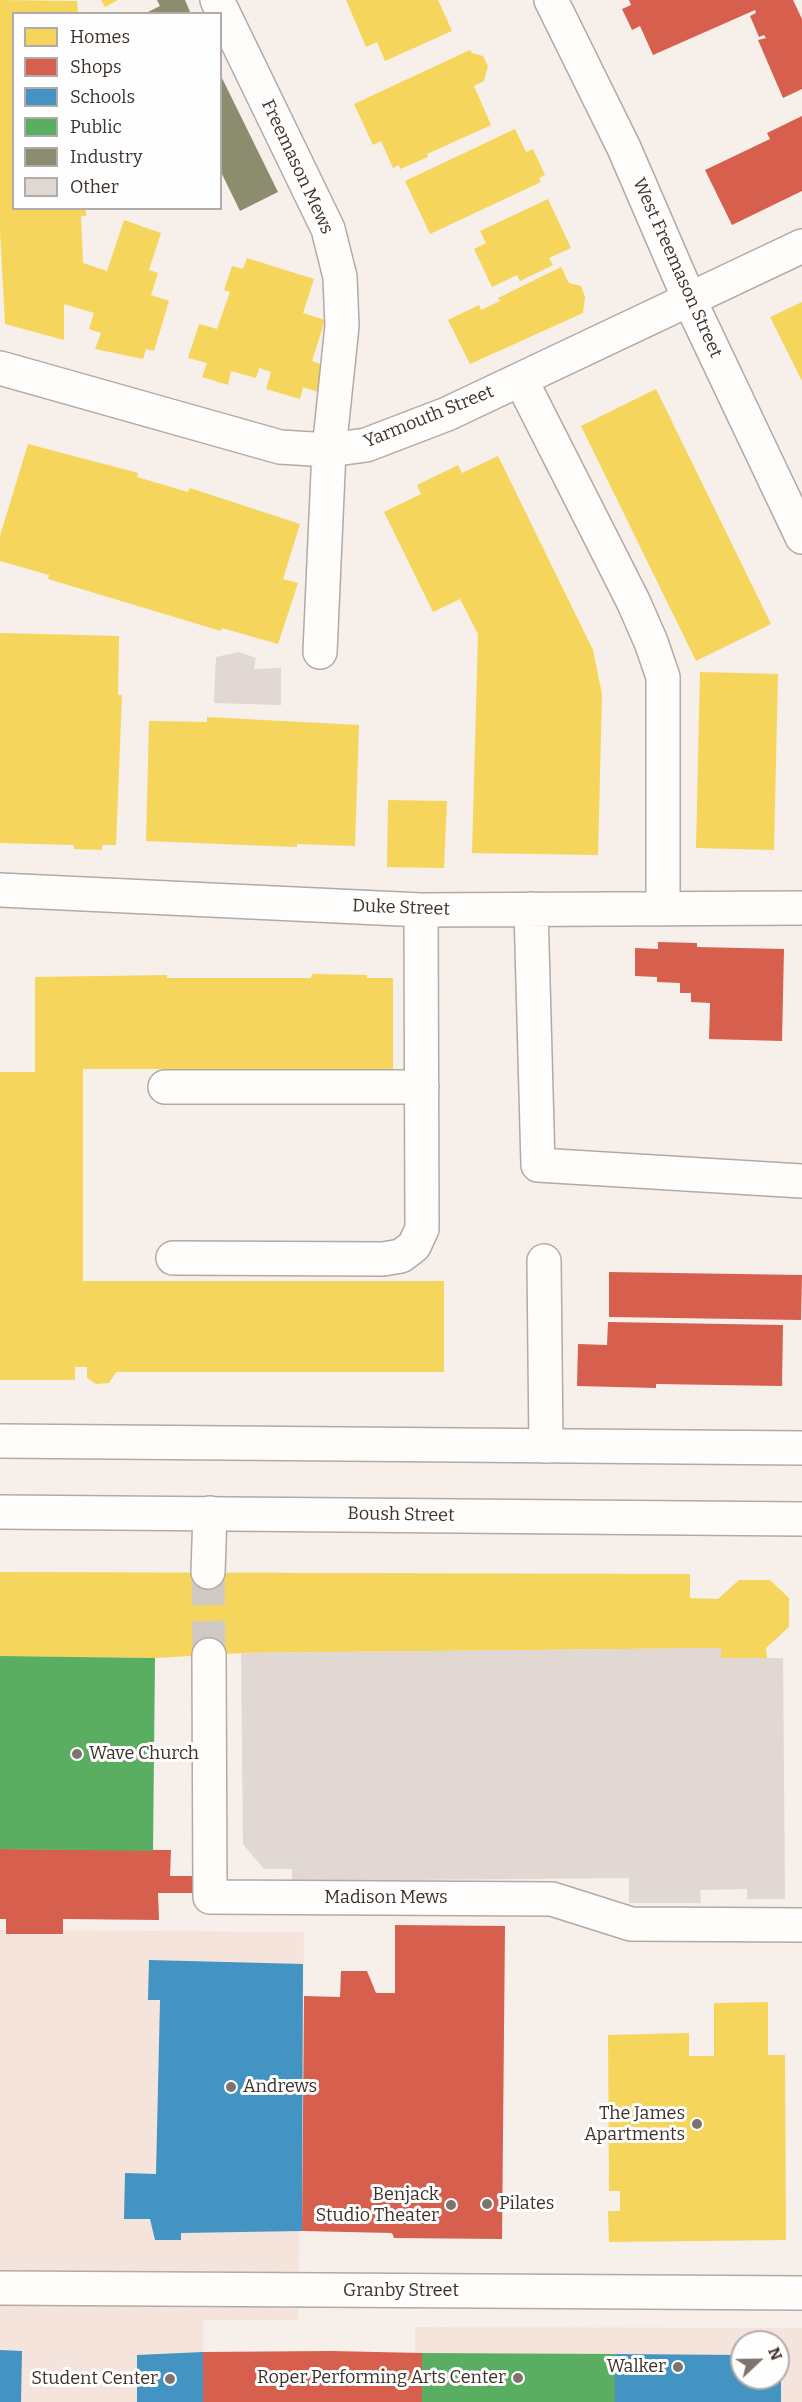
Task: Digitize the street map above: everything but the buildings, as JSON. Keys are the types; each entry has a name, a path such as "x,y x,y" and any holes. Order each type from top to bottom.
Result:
{"street":[{"name":"Freemason Mews","path":"217,0 328,229 340,277 342,326 329,450 320,652"},
{"name":"West Freemason Street","path":"550,0 624,148 690,301 802,537"},
{"name":"Yarmouth Street","path":"0,368 280,447 329,450 366,445 447,414 690,301 802,246"},
{"path":"521,380 633,601 663,677 663,909"},
{"name":"Duke Street","path":"0,890 421,910 802,908"},
{"path":"531,909 538,1165 802,1181"},
{"path":"173,1258 383,1259 401,1256 414,1246 422,1229 421,910"},
{"path":"165,1087 422,1087"},
{"path":"544,1261 546,1446"},
{"path":"0,1441 802,1448"},
{"name":"Boush Street","path":"0,1512 802,1519"},
{"path":"208,1572 210,1513"},
{"name":"Madison Mews","path":"209,1654 210,1898 552,1899 631,1924 802,1925"},
{"name":"Granby Street","path":"0,2288 802,2293"}],"shaded area":[{"path":"0,1930 304,1932 298,2320 203,2320 204,2402 0,2402"},
{"path":"415,2327 802,2328 802,2402 415,2402"}],"tunnel":[{"path":"208,1572 209,1655"}],"place":[{"name":"Wave Church","path":"77,1754"},
{"name":"Andrews","path":"231,2087"},
{"name":"The James Apartments","path":"697,2124"},
{"name":"Pilates","path":"487,2204"},
{"name":"Benjack Studio Theater","path":"451,2205"},
{"name":"Walker","path":"678,2367"},
{"name":"Roper Performing Arts Center","path":"518,2378"},
{"name":"Student Center","path":"170,2379"}]}
